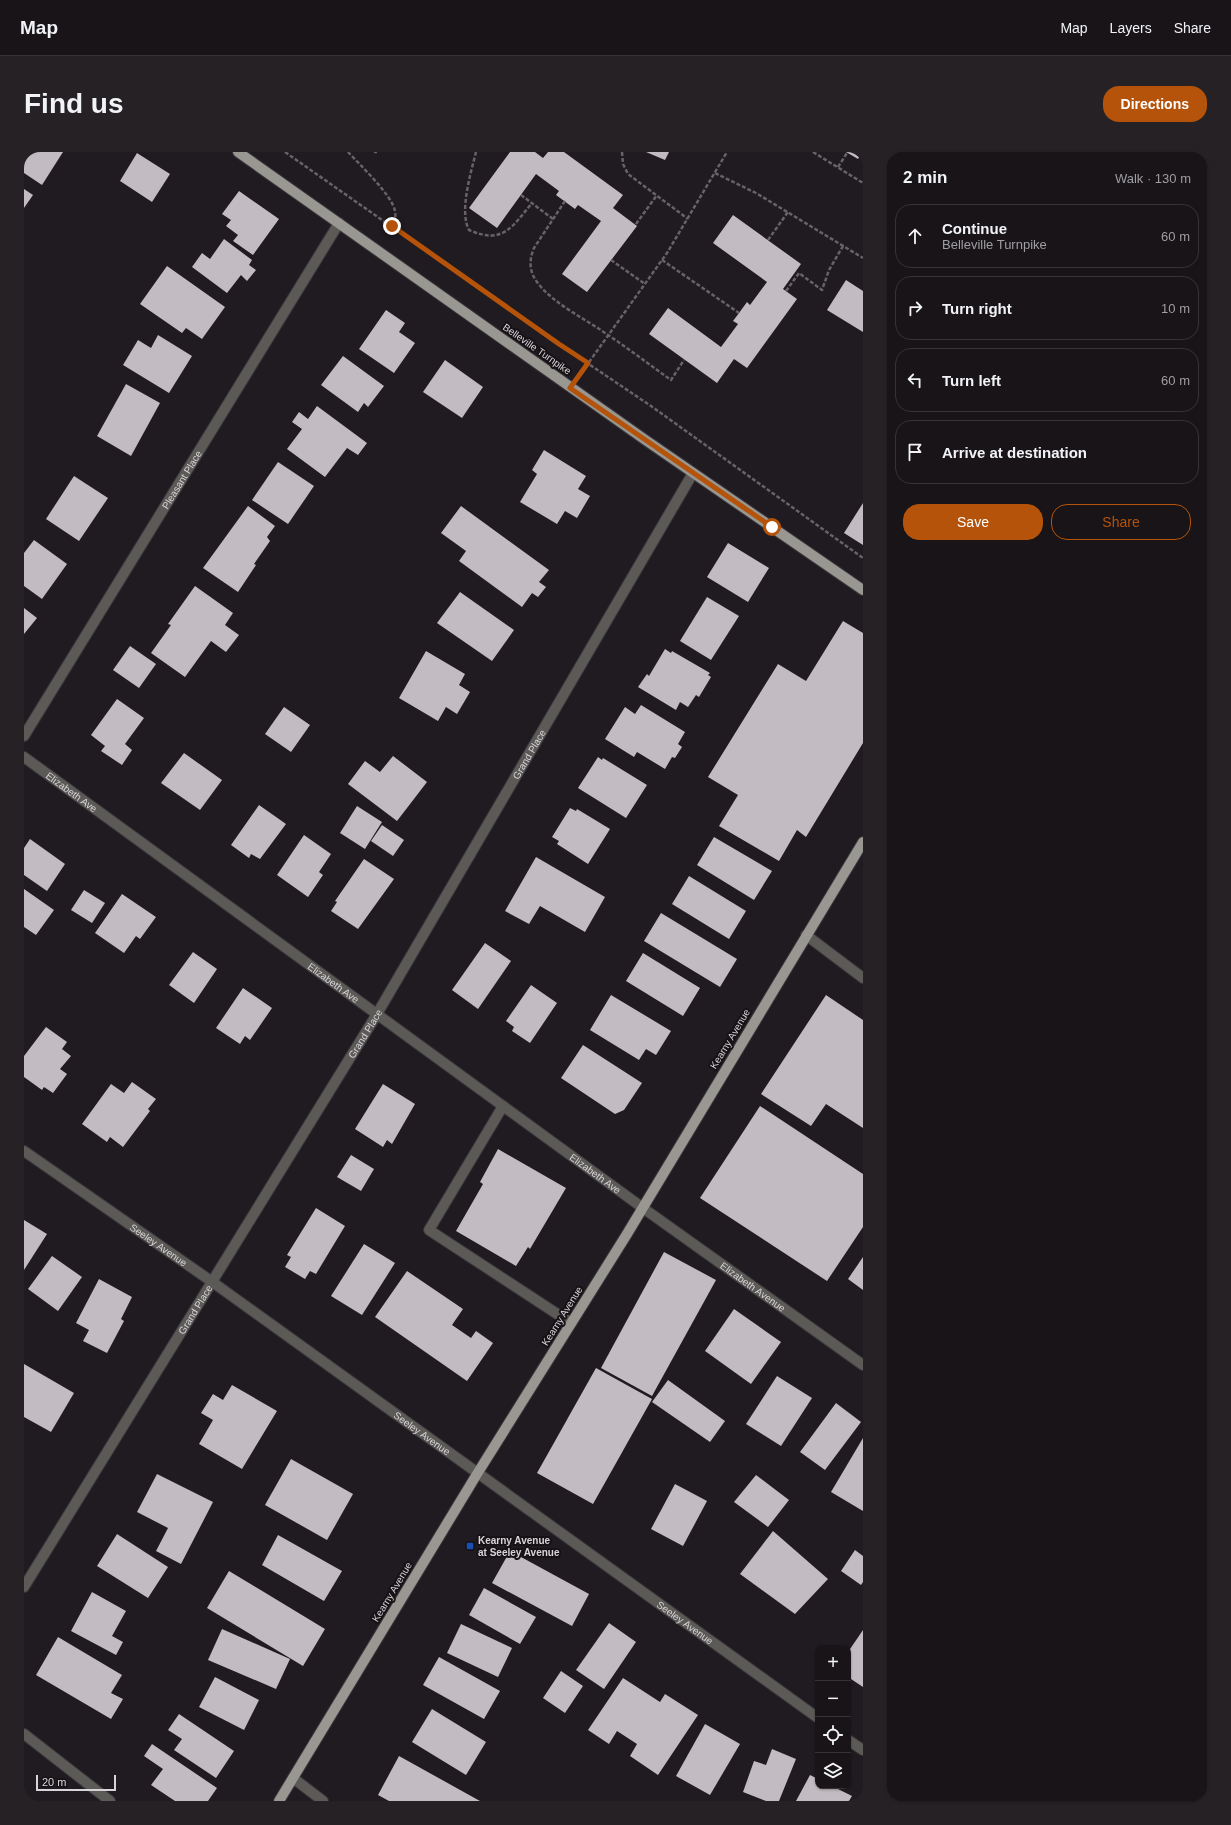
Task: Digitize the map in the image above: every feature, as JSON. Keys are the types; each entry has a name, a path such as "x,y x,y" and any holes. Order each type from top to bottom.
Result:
{"main road":[{"name":"Belleville Turnpike","path":"238,152 570,388 863,590"},
{"name":"Kearny Avenue","path":"279,1801 477,1474 642,1208 863,842"}],"street":[{"name":"Pleasant Place","path":"24,736 339,223"},
{"name":"Grand Place","path":"24,1587 211,1281 377,1014 693,473"},
{"name":"Elizabeth Ave","path":"24,757 642,1208"},
{"path":"806,935 863,978"},
{"path":"503,1106 429,1230 571,1323"},
{"name":"Seeley Avenue","path":"24,1151 211,1281 477,1474 817,1717"},
{"name":"Elizabeth Avenue","path":"642,1208 863,1365"},
{"path":"24,1734 110,1801"},
{"path":"851,1742 863,1750"},
{"path":"293,1778 323,1801"}],"path":[{"path":"285,152 588,363 863,558"},
{"path":"348,152 387,194 392,203 396,217 392,226"},
{"path":"476,152 469,180 466,207 465,219 469,230 490,236 502,234 511,227 532,203"},
{"path":"622,152 623,164 628,174 688,218"},
{"path":"570,388 662,260 726,153 721,152"},
{"path":"813,152 863,183"},
{"path":"838,167 847,153"},
{"path":"715,173 756,193 863,258"},
{"path":"521,195 553,218"},
{"path":"636,224 657,195"},
{"path":"565,201 530,256 531,272 536,281 549,296 608,335 671,380 684,360"},
{"path":"768,240 788,212"},
{"path":"786,291 799,273 822,290 829,270 843,246"},
{"path":"611,260 645,284"},
{"path":"662,260 738,313"}],"building":[{"path":"24,152 63,152 42,185 24,173"},
{"path":"510,152 535,152 543,158 548,152 564,152 623,195 613,208 637,226 587,292 562,274 601,221 578,205 575,209 556,195 559,191 536,174 497,228 469,208"},
{"path":"646,152 669,152 665,160"},
{"path":"846,152 863,152 863,155 861,154 858,159"},
{"path":"137,153 170,174 152,202 120,181"},
{"path":"24,189 33,195 24,208"},
{"path":"239,191 279,219 253,255 233,241 238,235 226,226 231,220 222,214"},
{"path":"733,215 801,264 783,289 797,299 747,368 734,359 717,383 649,334 668,308 721,347 738,324 733,321 747,302 750,305 767,282 713,243"},
{"path":"224,239 252,260 249,265 256,270 247,281 241,275 227,293 192,267 202,253 210,259"},
{"path":"167,266 225,307 202,339 186,328 182,333 140,304"},
{"path":"846,280 863,291 863,332 827,310"},
{"path":"386,310 405,323 399,332 415,343 394,373 359,349"},
{"path":"158,335 192,356 169,393 123,365 138,340 151,348"},
{"path":"343,356 384,386 368,407 364,403 358,412 321,385"},
{"path":"445,360 483,387 462,418 423,392"},
{"path":"126,384 160,403 131,456 97,436"},
{"path":"317,406 367,443 358,455 347,448 325,477 287,449 302,429 292,422 299,412 308,419"},
{"path":"544,450 586,476 578,489 590,496 577,518 565,511 557,524 520,502 537,474 532,470"},
{"path":"278,462 314,486 288,524 252,500"},
{"path":"74,476 108,498 79,541 46,519"},
{"path":"863,503 863,545 844,533"},
{"path":"248,506 275,526 267,537 270,541 254,564 256,565 238,592 203,568"},
{"path":"461,506 549,570 539,582 546,587 538,597 532,593 522,607 459,561 466,551 441,533"},
{"path":"34,540 67,564 42,599 24,586 24,553"},
{"path":"728,543 769,568 748,602 707,577"},
{"path":"195,586 233,613 225,625 239,635 226,652 211,641 185,677 151,653 171,625 168,624"},
{"path":"460,592 514,630 492,661 437,623"},
{"path":"707,597 739,616 711,660 680,641"},
{"path":"24,608 37,618 24,634"},
{"path":"843,621 863,633 863,743 806,837 797,830 779,861 719,826 738,795 708,777 778,664 806,681"},
{"path":"130,646 156,664 139,688 113,670"},
{"path":"665,649 671,653 672,651 710,673 708,675 711,677 699,697 696,695 688,707 680,702 676,710 638,687 647,674 649,676"},
{"path":"426,651 465,674 459,685 470,692 457,714 446,707 438,721 399,698"},
{"path":"117,699 144,718 125,744 132,750 122,765 101,751 105,746 91,735"},
{"path":"641,705 685,732 678,744 682,747 675,758 672,757 665,769 637,752 634,757 605,739 625,707 635,714"},
{"path":"284,707 310,725 291,752 265,734"},
{"path":"184,753 222,780 200,810 161,783"},
{"path":"393,756 427,782 397,821 348,784 365,761 380,772"},
{"path":"598,757 602,760 603,758 647,785 626,818 578,788"},
{"path":"259,805 286,824 260,859 251,854 249,858 231,845"},
{"path":"357,806 382,822 365,849 340,833"},
{"path":"570,808 576,811 577,809 610,829 588,864 557,844 559,841 552,837"},
{"path":"382,825 404,840 393,856 371,841"},
{"path":"304,835 331,854 319,872 323,875 308,897 277,875"},
{"path":"714,837 772,871 754,900 697,865"},
{"path":"30,839 65,864 47,891 24,875 24,848"},
{"path":"536,857 605,897 585,932 540,906 529,924 505,911"},
{"path":"364,859 394,879 358,929 331,911 337,902 335,901"},
{"path":"689,876 746,911 729,939 672,904"},
{"path":"24,889 54,910 36,935 24,927"},
{"path":"84,890 105,903 92,923 71,910"},
{"path":"122,894 156,917 140,939 136,936 124,953 95,933"},
{"path":"661,913 737,959 720,987 644,941"},
{"path":"485,943 511,961 478,1009 452,990"},
{"path":"193,952 217,969 194,1003 169,985"},
{"path":"643,953 700,988 683,1016 626,981"},
{"path":"531,985 557,1003 530,1043 512,1031 514,1027 506,1021"},
{"path":"243,988 272,1008 250,1040 245,1036 240,1044 216,1028"},
{"path":"611,995 671,1031 656,1055 646,1049 639,1060 590,1030"},
{"path":"826,995 863,1020 863,1128 826,1104 811,1126 761,1094"},
{"path":"46,1027 67,1042 62,1049 71,1056 60,1069 67,1074 53,1093 44,1087 42,1090 24,1077 24,1056"},
{"path":"583,1045 642,1083 624,1110 615,1114 561,1078"},
{"path":"132,1082 156,1099 148,1109 150,1111 123,1147 110,1137 107,1142 82,1124 111,1084 124,1093"},
{"path":"383,1084 415,1104 392,1144 387,1140 383,1147 355,1129"},
{"path":"760,1106 863,1174 863,1227 827,1281 700,1198"},
{"path":"498,1149 566,1188 530,1249 528,1247 516,1266 456,1231 483,1184 480,1182"},
{"path":"351,1155 374,1169 361,1191 337,1177"},
{"path":"316,1208 345,1226 316,1274 310,1271 305,1279 285,1267 291,1257 287,1255"},
{"path":"24,1220 47,1234 24,1270"},
{"path":"364,1244 395,1263 362,1315 331,1296"},
{"path":"664,1252 716,1280 652,1396 601,1368"},
{"path":"52,1256 82,1277 58,1311 28,1289"},
{"path":"863,1257 863,1290 848,1279"},
{"path":"407,1271 463,1309 452,1325 471,1338 476,1331 493,1343 467,1381 375,1317"},
{"path":"99,1279 132,1297 121,1319 124,1321 107,1353 83,1341 89,1330 76,1323"},
{"path":"734,1309 781,1342 751,1384 705,1351"},
{"path":"24,1364 74,1393 51,1432 24,1417"},
{"path":"596,1368 652,1399 593,1504 537,1473"},
{"path":"777,1376 812,1398 781,1446 746,1424"},
{"path":"668,1380 725,1421 710,1442 652,1402"},
{"path":"232,1385 277,1411 242,1469 199,1444 213,1420 201,1413 213,1394 223,1400"},
{"path":"836,1403 861,1422 825,1470 800,1452"},
{"path":"863,1438 863,1511 831,1492"},
{"path":"291,1459 353,1494 327,1540 265,1505"},
{"path":"157,1474 213,1502 181,1564 156,1551 168,1528 137,1512"},
{"path":"756,1475 789,1500 768,1527 734,1502"},
{"path":"675,1484 707,1501 683,1546 651,1529"},
{"path":"773,1531 828,1579 795,1614 740,1574"},
{"path":"117,1534 168,1567 148,1598 97,1566"},
{"path":"278,1535 342,1571 324,1601 262,1565"},
{"path":"855,1550 863,1556 863,1582 861,1585 841,1571"},
{"path":"510,1551 589,1594 572,1626 492,1583"},
{"path":"229,1571 325,1629 303,1666 207,1608"},
{"path":"484,1588 536,1617 520,1644 469,1615"},
{"path":"92,1592 126,1611 112,1636 123,1642 116,1655 71,1631"},
{"path":"609,1623 636,1642 604,1689 576,1670"},
{"path":"461,1624 512,1648 498,1677 447,1653"},
{"path":"222,1629 290,1659 276,1689 208,1660"},
{"path":"863,1630 863,1687 851,1679 851,1648"},
{"path":"58,1637 122,1675 111,1693 123,1699 111,1719 36,1675"},
{"path":"439,1657 500,1691 484,1719 423,1685"},
{"path":"561,1671 583,1686 565,1713 543,1698"},
{"path":"215,1677 259,1700 244,1730 199,1707"},
{"path":"623,1678 660,1702 665,1694 698,1715 658,1775 630,1756 637,1744 617,1731 609,1744 588,1730"},
{"path":"432,1709 486,1742 466,1775 412,1742"},
{"path":"179,1714 234,1751 216,1778 174,1750 182,1739 168,1730"},
{"path":"705,1724 740,1744 710,1795 676,1776"},
{"path":"152,1744 217,1788 208,1801 175,1801 151,1785 163,1769 144,1756"},
{"path":"772,1749 796,1759 779,1801 766,1801 743,1792 754,1761 766,1765"},
{"path":"399,1756 480,1801 389,1801 378,1795"},
{"path":"810,1775 815,1778 815,1789 838,1789 852,1796 849,1801 796,1801"}],"place":[{"name":"Kearny Avenue at Seeley Avenue","path":"470,1546"}],"route":[{"path":"392,226 588,363 570,388 772,527"}]}
